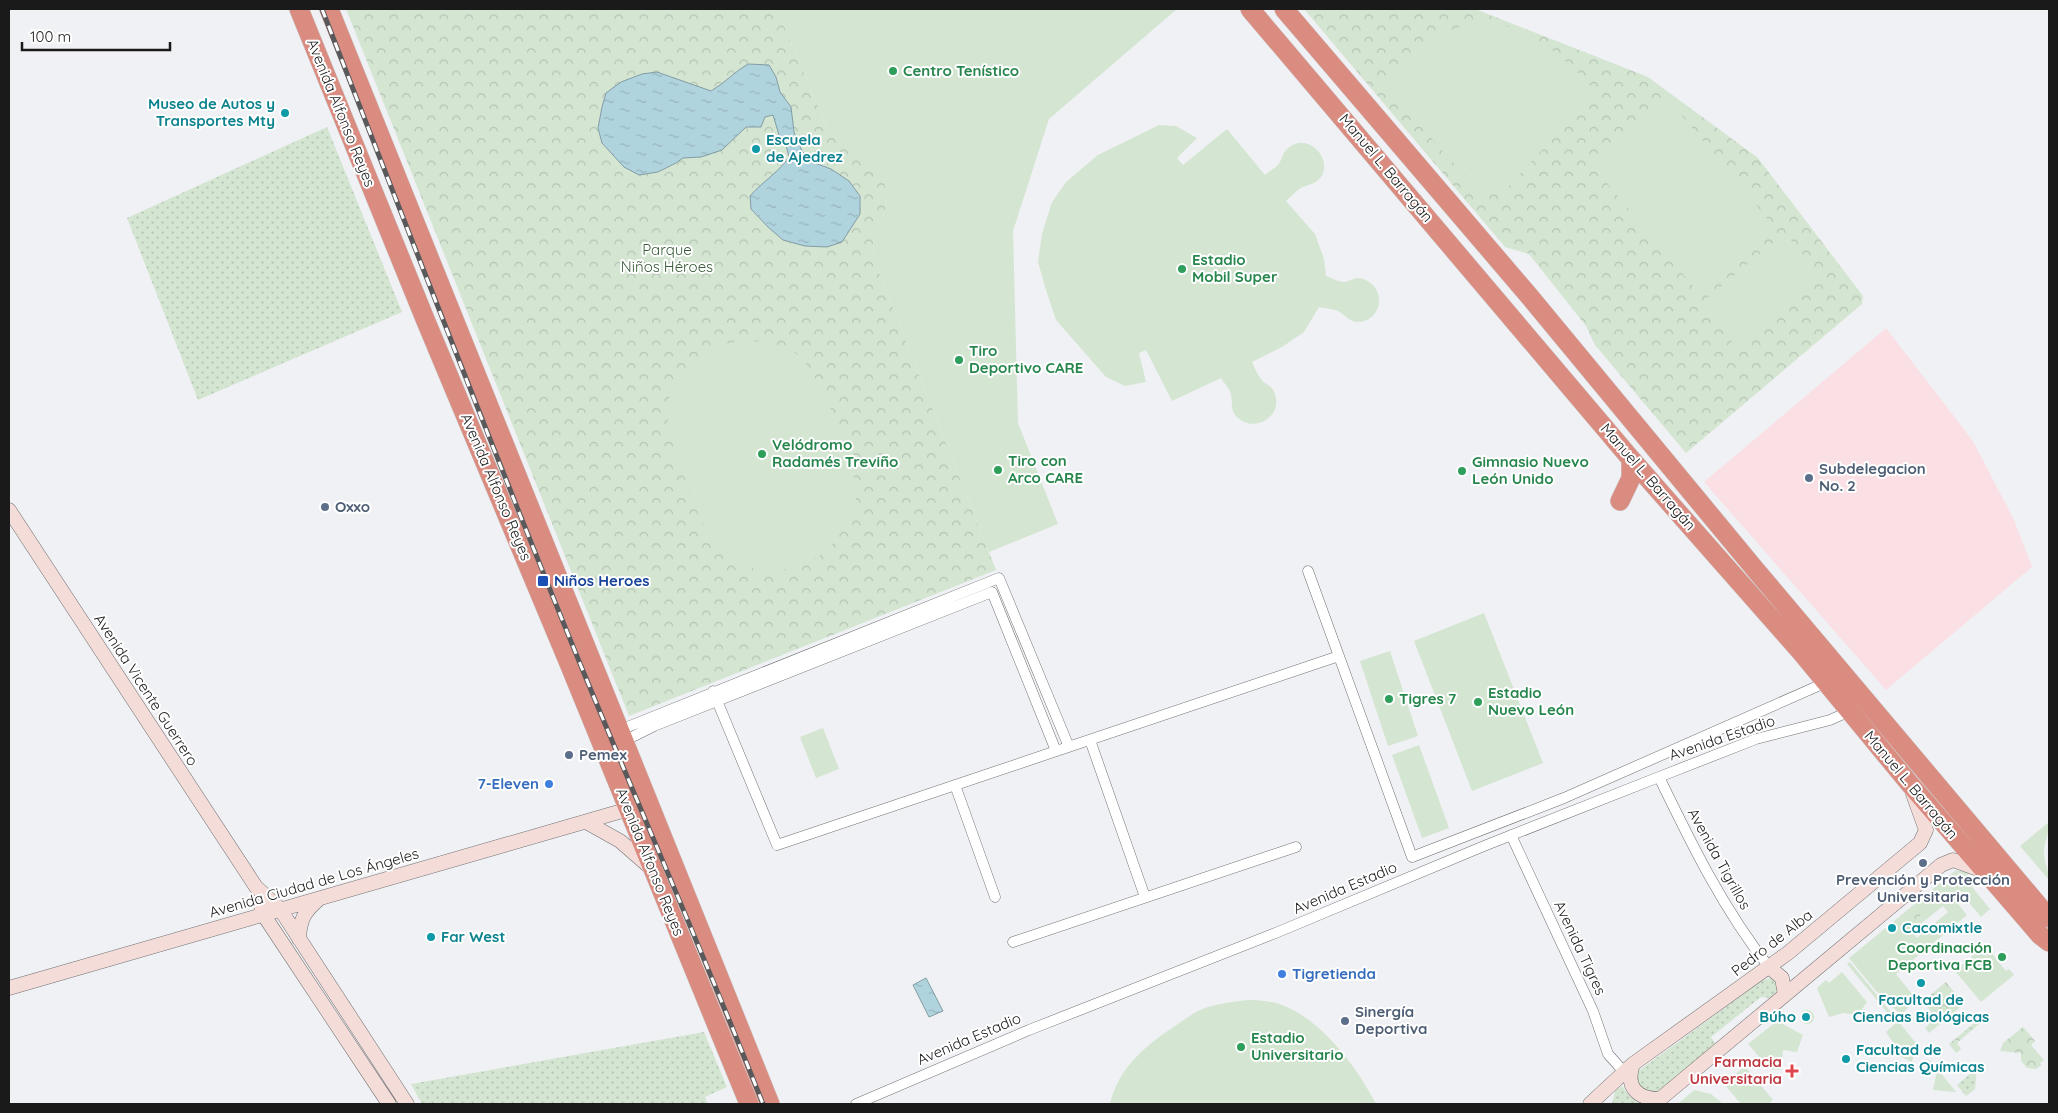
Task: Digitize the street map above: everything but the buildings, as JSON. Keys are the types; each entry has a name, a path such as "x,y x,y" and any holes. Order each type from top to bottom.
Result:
{"highway":[{"name":"Avenida Alfonso Reyes","path":"299,9 749,1104"},
{"name":"Avenida Alfonso Reyes","path":"329,9 770,1104"},
{"path":"339,9 342,16 341,40"},
{"name":"Manuel L. Barragán","path":"1250,9 1631,459 1827,682 1909,783 1985,872 2049,942"},
{"name":"Manuel L. Barragán","path":"1284,9 1530,297 2049,918"},
{"path":"484,457 490,411"},
{"path":"1594,414 1611,425 1628,440 1709,536 1717,555"},
{"path":"1620,500 1631,478 1631,459"},
{"path":"635,768 637,831"}],"street":[{"name":"Avenida Vicente Guerrero","path":"9,510 256,887 280,909 408,1104"},
{"path":"1308,571 1412,857 1564,798 1827,682"},
{"path":"622,735 999,578 1069,747"},
{"path":"783,669 992,592 1056,750"},
{"path":"715,696 777,845 1339,656"},
{"name":"Avenida Estadio","path":"856,1104 1029,1030 1278,932 1658,776 1756,739 1830,720 1850,711"},
{"path":"1090,740 1145,897"},
{"name":"Avenida Tigrillos","path":"1658,776 1718,893 1769,967"},
{"name":"Pedro de Alba","path":"1590,1104 1629,1068 1813,934 1924,839 1926,830 1924,822 1909,783"},
{"path":"955,785 995,897"},
{"name":"Avenida Ciudad de Los Ángeles","path":"9,988 629,809"},
{"path":"586,822 620,841 653,870"},
{"name":"Avenida Tigres","path":"1511,835 1593,1011 1608,1054 1629,1068"},
{"path":"1013,942 1296,847"},
{"path":"1629,1068 1632,1087 1657,1102 1944,862 1957,860 1985,872"},
{"name":"Avenida Vicente Guerrero","path":"256,887 263,914 389,1104"},
{"path":"299,939 301,921 306,910 322,897"},
{"path":"1769,967 1782,978 1785,995"}],"shaded area":[{"path":"1886,328 1973,441 2014,520 2032,567 1886,690 1704,482"}],"green space":[{"name":"Parque Niños Héroes","path":"346,9 777,9 829,132 885,181 887,206 874,235 873,257 996,570 629,716"},
{"path":"777,9 1177,9 1049,119 1013,231 1018,423 1058,524 989,552 873,257 874,235 887,206 885,182 829,132"},
{"path":"1304,9 1475,9 1648,77 1758,158 1863,296 1862,304 1686,453 1595,345 1586,326 1529,254 1505,247"},
{"path":"1486,21 1524,32 1543,43 1563,59 1596,92 1506,189 1492,195 1477,189 1381,82 1404,60 1428,42 1455,29"},
{"path":"1669,100 1775,228 1698,292 1592,165"},
{"name":"Estadio Mobil Super","path":"1159,125 1176,126 1197,138 1177,158 1183,165 1227,129 1265,175 1279,164 1285,151 1291,146 1305,143 1312,146 1322,156 1324,170 1321,177 1314,183 1299,189 1286,201 1315,234 1324,259 1326,276 1343,282 1358,278 1363,279 1371,283 1379,296 1377,310 1373,316 1358,322 1350,320 1338,311 1319,307 1304,332 1282,347 1252,362 1261,379 1273,390 1276,400 1272,415 1259,423 1244,422 1236,416 1232,408 1232,398 1221,378 1172,401 1146,350 1139,353 1146,382 1125,386 1106,377 1056,320 1038,262 1042,234 1052,202 1066,182 1098,155"},
{"path":"327,127 402,312 198,400 127,218"},
{"path":"1785,233 1822,277 1737,348 1700,304"},
{"name":"Velódromo Radamés Treviño","path":"748,341 786,348 798,355 807,365 828,401 837,423 852,467 856,486 856,500 853,512 833,543 811,561 782,570 767,570 739,564 719,550 699,516 677,459 669,429 668,408 670,397 674,387 687,368 705,353 715,348 728,343"},
{"name":"Estadio Nuevo León","path":"1484,613 1543,763 1472,791 1414,641"},
{"name":"Tigres 7","path":"1390,651 1418,736 1388,746 1360,661"},
{"path":"823,728 839,769 816,778 800,737"},
{"name":"Tigres 7","path":"1419,745 1449,828 1422,838 1392,755"},
{"path":"2049,822 2044,853 2049,880 2020,846"},
{"path":"1956,870 1966,872 1976,882 1972,887 1990,909 1981,917 1965,898 1958,904 1967,915 1896,974 1916,999 1901,1015 1876,991 1849,958 1899,917 1917,938 1948,912 1943,906 1923,922 1920,918 1920,913 1926,903 1922,898"},
{"path":"1922,898 1926,903 1920,918 1923,922 1911,931 1899,917"},
{"path":"1985,945 2006,971 2009,969 2014,975 1981,1002 1955,971"},
{"path":"1850,962 1920,1048 1915,1051 1912,1062 1897,1055 1892,1041 1886,1032 1896,1023 1847,964"},
{"path":"1842,972 1867,1002 1858,1015 1844,1013 1829,1017 1817,988 1826,980 1829,983"},
{"path":"1771,978 1776,980 1779,990 1770,998 1761,997 1711,1037 1716,1045 1658,1092 1652,1094 1638,1087 1637,1072 1763,980"},
{"path":"1946,982 1964,1004 1929,1033 1925,1028 1929,1025 1922,1018 1931,1011 1923,1001"},
{"name":"Estadio Universitario","path":"1248,1000 1282,1005 1297,1012 1311,1022 1337,1046 1359,1075 1376,1104 1110,1104 1119,1079 1134,1059 1153,1042 1198,1011 1216,1005"},
{"path":"1807,1010 1812,1012 1814,1017 1812,1022 1807,1024 1802,1022 1800,1017 1802,1012"},
{"path":"1978,1020 1980,1023 1957,1043 1961,1049 1956,1053 1949,1044"},
{"path":"1777,1021 1803,1035 1797,1052 1783,1050 1781,1070 1770,1069 1748,1044"},
{"path":"2023,1027 2035,1041 2031,1045 2044,1060 2040,1063 2042,1065 2036,1069 2027,1068 2021,1061 2021,1053 2000,1051 2003,1043"},
{"path":"704,1032 727,1087 705,1097 708,1104 422,1104 411,1084"},
{"path":"1930,1060 1956,1092 1933,1090 1937,1071 1923,1066"},
{"path":"1745,1066 1773,1100 1768,1104 1741,1104 1724,1084"},
{"path":"1977,1068 1975,1089 1966,1096 1957,1085"},
{"path":"1622,1086 1631,1098 1641,1104 1612,1104 1615,1091"},
{"path":"1694,1090 1711,1094 1722,1103 1678,1104"}],"water":[{"path":"748,64 769,65 776,77 780,92 791,107 794,132 802,151 812,162 831,169 849,181 860,196 860,214 842,242 827,247 805,246 783,240 751,209 750,196 789,157 786,145 779,135 773,115 765,117 761,127 746,127 722,150 701,157 683,158 658,172 639,175 624,167 602,143 598,128 606,93 621,82 642,74 657,72 711,91"},
{"path":"926,978 943,1011 929,1017 913,985"}],"railway":[{"path":"322,9 548,584 763,1104"}],"place":[{"name":"Centro Tenístico","path":"893,71"},
{"name":"Museo de Autos y Transportes Mty","path":"285,113"},
{"name":"Escuela de Ajedrez","path":"756,149"},
{"name":"Estadio Mobil Super","path":"1182,269"},
{"name":"Tiro Deportivo CARE","path":"959,360"},
{"name":"Velódromo Radamés Treviño","path":"762,454"},
{"name":"Tiro con Arco CARE","path":"998,470"},
{"name":"Gimnasio Nuevo León Unido","path":"1462,471"},
{"name":"Subdelegacion No. 2","path":"1809,478"},
{"name":"Oxxo","path":"325,507"},
{"name":"Niños Heroes","path":"543,581"},
{"name":"Tigres 7","path":"1389,699"},
{"name":"Estadio Nuevo León","path":"1478,702"},
{"name":"Pemex","path":"569,755"},
{"name":"7-Eleven","path":"549,784"},
{"name":"Prevención y Protección Universitaria","path":"1923,863"},
{"name":"Cacomixtle","path":"1892,928"},
{"name":"Far West","path":"431,937"},
{"name":"Coordinación Deportiva FCB","path":"2002,957"},
{"name":"Tigretienda","path":"1282,974"},
{"name":"Facultad de Ciencias Biológicas","path":"1921,983"},
{"name":"Búho","path":"1806,1017"},
{"name":"Sinergía Deportiva","path":"1345,1021"},
{"name":"Estadio Universitario","path":"1241,1047"},
{"name":"Facultad de Ciencias Químicas","path":"1846,1059"},
{"name":"Farmacia Universitaria","path":"1792,1071"}]}
